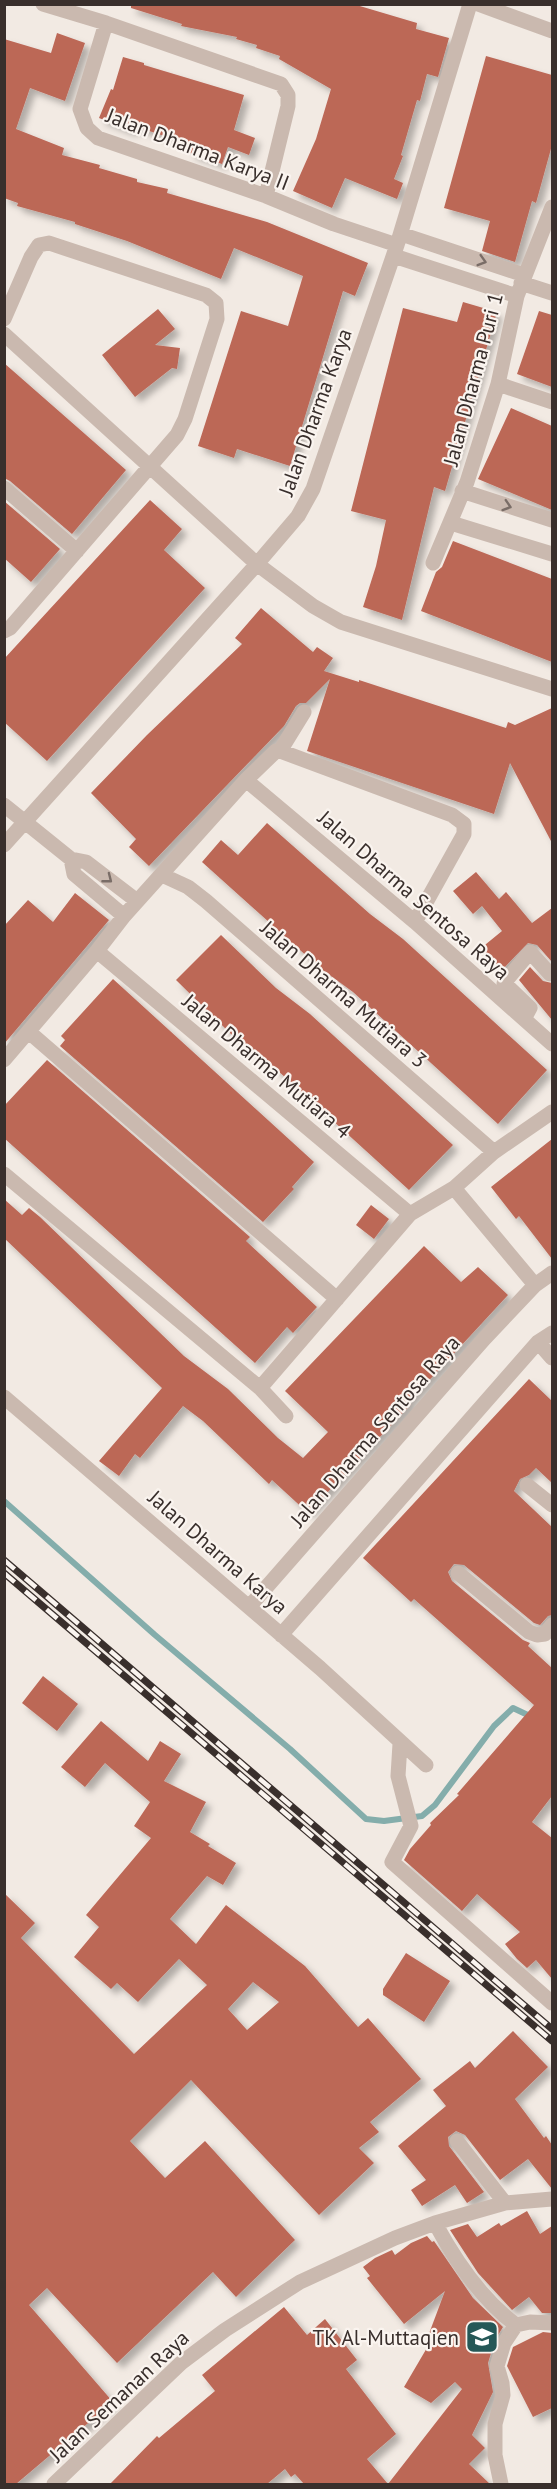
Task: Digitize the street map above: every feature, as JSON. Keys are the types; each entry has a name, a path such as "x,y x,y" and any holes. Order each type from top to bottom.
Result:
{"street":[{"path":"43,4 106,23 283,86 288,95 288,106 266,196"},
{"name":"Jalan Dharma Karya","path":"4,845 257,564 298,516 313,489 397,245 470,4"},
{"path":"478,4 552,31"},
{"name":"Jalan Dharma Karya II","path":"106,23 80,109 84,123 91,132 102,140 266,196 334,224 397,245"},
{"name":"Jalan Dharma Puri 1","path":"433,563 467,482 498,384 521,284 552,207"},
{"path":"4,319 31,257 39,245 49,243 206,295 216,303 217,319 185,419 177,435 10,628 4,631"},
{"path":"397,245 521,284"},
{"path":"397,245 552,293"},
{"path":"4,334 152,466 257,564 313,606 341,622 552,689"},
{"path":"498,384 552,402"},
{"path":"4,488 77,551"},
{"path":"462,491 552,520"},
{"path":"451,523 552,554"},
{"path":"280,751 304,712"},
{"path":"4,1060 137,901 273,753 280,751 452,816 464,824 464,834 415,922"},
{"name":"Jalan Dharma Sentosa Raya","path":"246,780 415,922 552,1044"},
{"path":"4,805 71,859 86,862 137,901"},
{"path":"71,859 74,874 124,916"},
{"name":"Jalan Dharma Mutiara 3","path":"162,874 188,887 206,901 494,1152"},
{"name":"Jalan Dharma Mutiara 4","path":"97,951 410,1214"},
{"path":"524,1019 530,1008 504,983 530,952 549,974 552,972"},
{"path":"29,1032 337,1299"},
{"path":"260,1388 410,1214 454,1188 494,1152 552,1112"},
{"path":"4,1174 260,1388 286,1416"},
{"path":"454,1188 535,1285"},
{"name":"Jalan Dharma Sentosa Raya","path":"249,1607 484,1339 535,1285 552,1273"},
{"path":"281,1635 538,1342 552,1333"},
{"path":"538,1342 552,1358"},
{"name":"Jalan Dharma Karya","path":"4,1397 320,1668 400,1744 426,1765"},
{"path":"527,1485 552,1505"},
{"path":"458,1573 529,1632 537,1635 545,1634 552,1625"},
{"path":"400,1744 398,1776 409,1821 392,1862 552,2003"},
{"path":"457,2141 505,2203"},
{"name":"Jalan Semanan Raya","path":"54,2484 181,2363 217,2336 316,2273 435,2223 505,2203 552,2199"},
{"path":"435,2223 477,2288 516,2325"},
{"path":"501,2484 495,2455 495,2424 503,2395 497,2366 504,2343 516,2325 551,2321"}],"building":[{"path":"131,4 353,4 417,23 416,29 449,38 438,77 427,74 420,101 417,100 401,155 403,156 394,179 403,183 397,199 345,178 332,208 293,191 316,139 331,89 279,59 280,56 256,48 257,45 236,39 237,37 181,26 182,24 131,8"},
{"path":"57,33 85,43 65,101 30,88 16,129 64,148 62,155 100,165 99,168 137,179 137,182 168,189 167,193 267,222 368,263 355,296 343,291 290,466 237,449 234,458 198,446 241,311 288,326 303,276 234,248 221,279 127,241 75,224 75,222 17,206 18,203 4,198 4,39 51,53"},
{"path":"486,56 552,75 552,145 536,203 532,201 515,262 482,251 490,221 444,208"},
{"path":"123,57 244,95 234,130 255,138 249,155 228,147 222,164 190,153 192,145 134,126 132,131 99,118 111,89 113,90"},
{"path":"463,302 497,312 445,491 434,487 402,620 363,607 376,566 386,520 351,511 403,308 457,322"},
{"path":"158,309 175,329 155,345 180,348 177,369 172,368 135,397 102,355"},
{"path":"539,311 552,315 552,387 517,374"},
{"path":"4,363 126,470 72,534 4,478"},
{"path":"511,408 552,426 552,510 478,479"},
{"path":"150,500 182,529 164,550 205,588 47,761 4,722 4,659"},
{"path":"4,501 60,549 31,582 4,558"},
{"path":"453,541 552,579 552,662 421,611 436,572 442,567"},
{"path":"261,608 313,652 317,647 333,658 324,671 359,682 359,680 506,728 508,722 515,725 552,708 552,843 510,763 494,814 307,751 330,679 306,703 296,706 284,726 149,866 129,847 136,839 91,793 147,735 242,644 235,638"},
{"path":"267,823 370,914 403,939 547,1070 498,1124 353,992 320,968 202,862 221,840 238,855"},
{"path":"476,872 499,899 506,892 532,923 552,908 552,962 537,945 528,943 500,972 480,949 502,931 482,906 473,914 453,891"},
{"path":"75,893 109,920 4,1044 4,926 28,900 53,922"},
{"path":"221,935 276,988 310,1014 453,1145 409,1190 265,1059 232,1035 176,980"},
{"path":"530,967 543,981 552,983 552,1020 519,980"},
{"path":"113,979 314,1162 292,1187 294,1189 263,1222 60,1046 65,1040 61,1036"},
{"path":"47,1060 250,1237 246,1241 317,1307 293,1333 287,1327 255,1363 4,1138 4,1106"},
{"path":"552,1139 552,1259 519,1216 516,1219 491,1187"},
{"path":"4,1199 22,1215 29,1208 40,1217 184,1356 228,1389 278,1438 303,1458 328,1432 285,1391 424,1246 461,1282 478,1267 508,1295 409,1402 411,1404 308,1513 272,1480 269,1484 203,1421 183,1406 140,1458 135,1454 119,1476 99,1461 162,1388 4,1238"},
{"path":"371,1205 389,1219 374,1239 356,1225"},
{"path":"529,1379 552,1401 552,1483 536,1468 529,1475 520,1479 514,1491 552,1527 552,1615 540,1625 534,1623 464,1565 454,1564 448,1572 452,1581 523,1640 530,1643 528,1646 552,1668 552,1796 532,1822 552,1838 552,1979 536,1960 527,1968 517,1959 505,1944 520,1932 477,1894 462,1911 404,1860 410,1849 431,1825 430,1823 459,1795 457,1794 534,1705 414,1599 411,1602 363,1558"},
{"path":"43,1676 78,1704 57,1731 22,1703"},
{"path":"101,1721 148,1761 160,1741 181,1754 164,1781 206,1802 190,1832 236,1863 223,1885 207,1876 170,1919 196,1944 226,1905 305,1966 358,2027 368,2018 421,2079 370,2122 379,2132 359,2148 374,2163 319,2215 191,2080 130,2141 165,2178 205,2141 295,2240 236,2297 213,2272 117,2363 47,2288 29,2305 113,2402 16,2484 4,2484 4,1893 35,1923 21,1938 134,2054 207,1985 179,1959 138,2002 117,1983 111,1989 74,1957 99,1927 86,1915 151,1838 134,1826 150,1802 105,1763 85,1787 61,1767","holes":["253,1982 279,2002 247,2030 228,2009"]},
{"path":"406,1953 450,1981 424,2022 383,1995 383,1989"},
{"path":"513,2031 548,2067 515,2099 544,2138 546,2136 552,2145 552,2189 528,2159 500,2180 465,2135 456,2131 448,2137 449,2146 484,2192 467,2203 455,2185 422,2206 411,2190 426,2180 398,2146 446,2106 433,2090 470,2061 475,2068"},
{"path":"527,2211 540,2234 552,2226 552,2313 542,2313 529,2297 512,2310 478,2273 450,2230 468,2224 477,2237 499,2223 501,2226"},
{"path":"427,2236 432,2242 434,2241 473,2298 503,2327 495,2340 488,2363 493,2392 472,2435 485,2448 469,2464 490,2484 388,2484 462,2389 455,2382 431,2403 404,2387 431,2341 427,2339 445,2291 404,2324 367,2278 370,2276 363,2267 392,2250 395,2255 411,2243"},
{"path":"284,2307 307,2335 325,2319 357,2360 346,2369 396,2434 367,2459 388,2484 304,2484 295,2474 291,2477 285,2469 267,2484 110,2484 157,2436 159,2438 215,2391 202,2375"},
{"path":"543,2332 552,2333 552,2408 533,2417 507,2366 513,2347"}],"waterway":[{"path":"4,1501 155,1635 290,1749 366,1819 384,1821 422,1816 435,1805 494,1726 513,1708 532,1717"}],"railway":[{"path":"4,1560 552,2029"},
{"path":"4,1573 552,2041"}],"place":[{"name":"TK Al-Muttaqien","path":"482,2337"}]}
